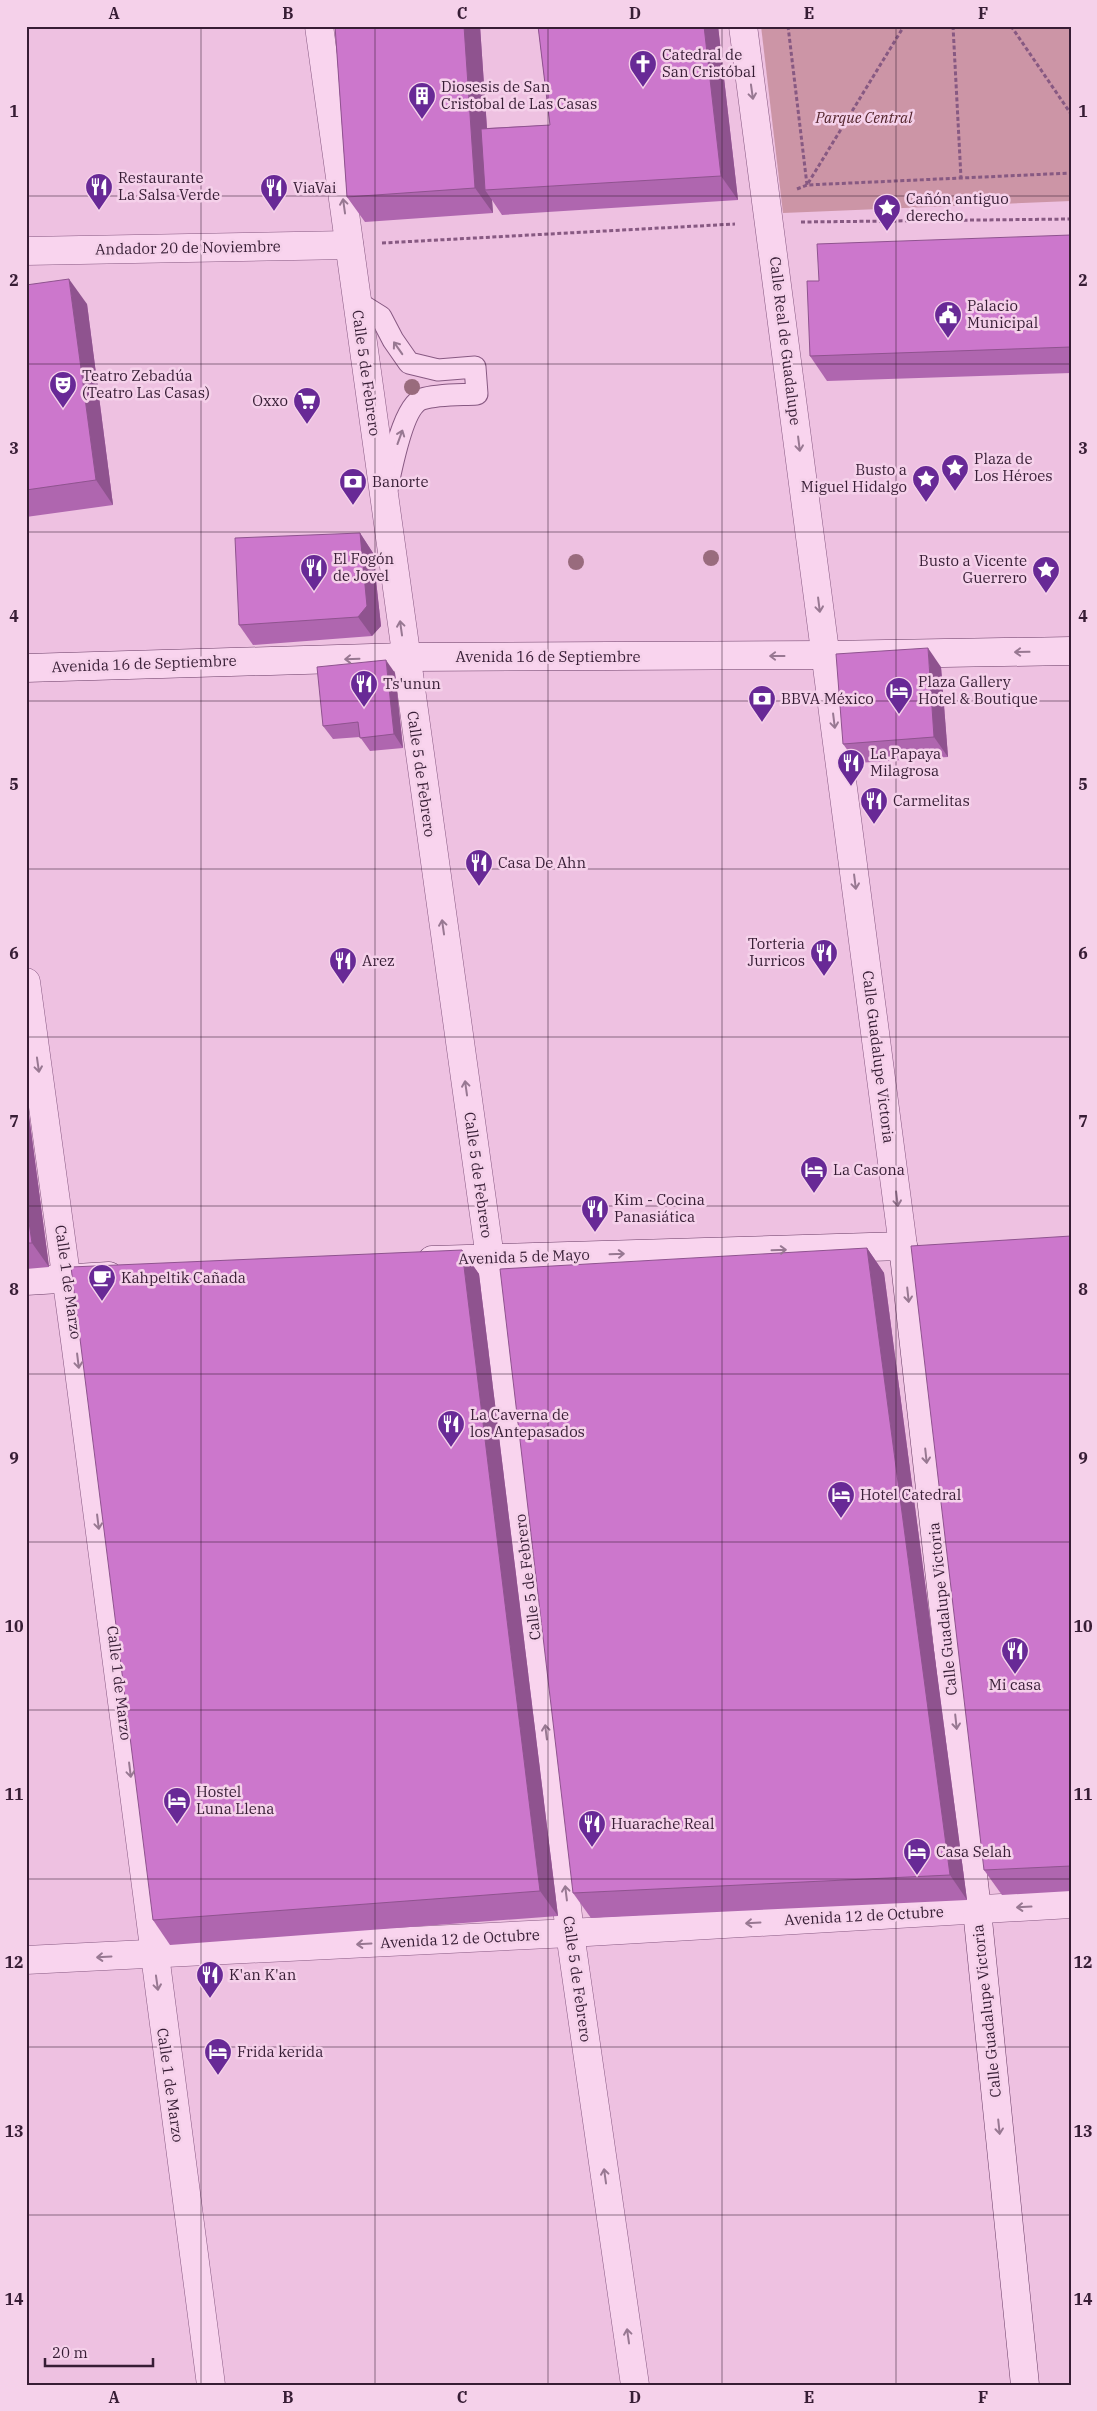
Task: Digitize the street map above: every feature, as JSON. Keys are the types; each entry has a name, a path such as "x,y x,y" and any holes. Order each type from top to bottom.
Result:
{"street":[{"name":"Calle 5 de Febrero","path":"319,26 405,657 490,1258 570,1933 634,2385"},
{"name":"Calle Real de Guadalupe","path":"743,26 826,655"},
{"name":"Andador 20 de Noviembre","path":"26,251 349,244"},
{"name":"Avenida 16 de Septiembre","path":"26,668 405,657 826,655 1071,651"},
{"name":"Calle Guadalupe Victoria","path":"826,655 903,1246 977,1910 1024,2385"},
{"name":"Calle 1 de Marzo","path":"26,982 68,1278 153,1955 211,2385"},
{"name":"Avenida 5 de Mayo","path":"411,1261 932,1245"},
{"path":"26,1281 136,1274"},
{"name":"Avenida 12 de Octubre","path":"26,1960 570,1933 1071,1904"}],"lane":[{"path":"357,302 382,317 393,340 409,363 438,370 475,367 477,394 421,400 414,405 399,438 384,501"}],"path":[{"path":"788,26 807,185"},
{"path":"769,212 807,185 904,26"},
{"path":"953,26 961,178"},
{"path":"1011,26 1071,114"},
{"path":"807,185 1071,173"},
{"path":"349,244 769,212 1071,219"}],"green space":[{"name":"Parque Central","path":"761,26 1071,26 1071,201 783,213"}],"building":[{"name":"Diosesis de San Cristobal de Las Casas","path":"335,26 464,26 475,188 347,197"},
{"name":"Catedral de San Cristóbal","path":"538,26 704,26 721,176 485,190 481,129 550,125"},
{"name":"Palacio Municipal","path":"1071,235 1071,347 810,356 807,281 819,281 817,244"},
{"name":"Teatro Zebadúa (Teatro Las Casas)","path":"69,279 96,480 26,490 26,285"},
{"name":"El Fogón de Jovel","path":"360,533 367,606 358,617 239,625 235,538"},
{"name":"Plaza Gallery Hotel & Boutique","path":"928,648 934,737 843,744 836,654"},
{"name":"Ts'unun","path":"386,660 394,734 360,738 358,722 323,726 317,667"},
{"path":"26,1201 32,1243 26,1243"},
{"path":"1071,1236 1071,1866 984,1870 911,1246"},
{"path":"867,1248 950,1875 573,1893 500,1269"},
{"path":"462,1250 540,1891 153,1920 71,1267"}],"place":[{"name":"Catedral de San Cristóbal","path":"643,88"},
{"name":"Diosesis de San Cristobal de Las Casas","path":"422,120"},
{"name":"Restaurante La Salsa Verde","path":"99,211"},
{"name":"ViaVai","path":"274,212"},
{"name":"Cañón antiguo derecho","path":"887,232"},
{"name":"Palacio Municipal","path":"948,339"},
{"name":"Teatro Zebadúa (Teatro Las Casas)","path":"63,409"},
{"name":"Oxxo","path":"307,425"},
{"name":"Plaza de Los Héroes","path":"955,492"},
{"name":"Busto a Miguel Hidalgo","path":"926,503"},
{"name":"Banorte","path":"353,506"},
{"name":"El Fogón de Jovel","path":"314,592"},
{"name":"Busto a Vicente Guerrero","path":"1046,594"},
{"name":"Ts'unun","path":"364,708"},
{"name":"Plaza Gallery Hotel & Boutique","path":"899,715"},
{"name":"BBVA México","path":"762,723"},
{"name":"La Papaya Milagrosa","path":"851,787"},
{"name":"Carmelitas","path":"874,825"},
{"name":"Casa De Ahn","path":"479,887"},
{"name":"Torteria Jurricos","path":"824,977"},
{"name":"Arez","path":"343,985"},
{"name":"La Casona","path":"814,1194"},
{"name":"Kim - Cocina Panasiática","path":"595,1233"},
{"name":"Kahpeltik Cañada","path":"102,1302"},
{"name":"La Caverna de los Antepasados","path":"451,1448"},
{"name":"Hotel Catedral","path":"841,1519"},
{"name":"Mi casa","path":"1015,1675"},
{"name":"Hostel Luna Llena","path":"177,1825"},
{"name":"Huarache Real","path":"592,1848"},
{"name":"Casa Selah","path":"917,1876"},
{"name":"K'an K'an","path":"210,1999"},
{"name":"Frida kerida","path":"218,2076"}]}
